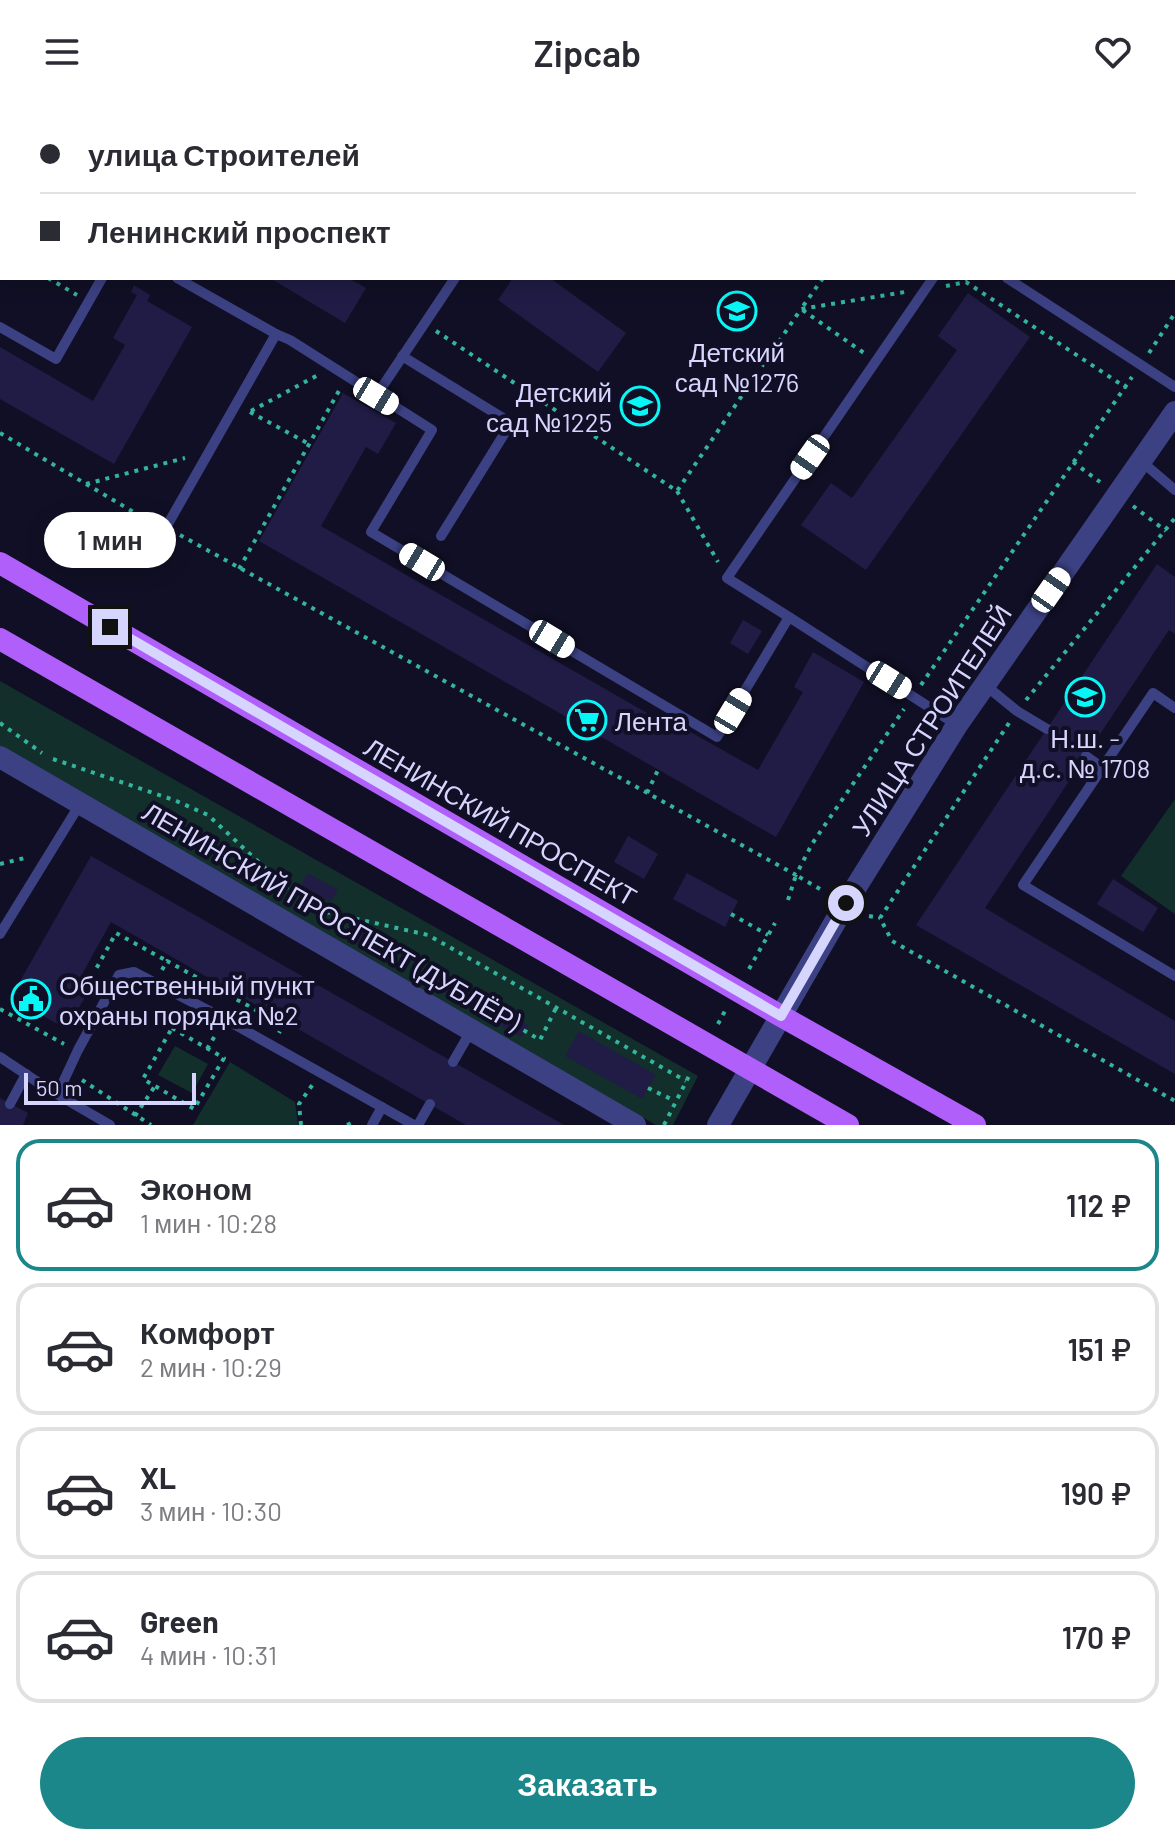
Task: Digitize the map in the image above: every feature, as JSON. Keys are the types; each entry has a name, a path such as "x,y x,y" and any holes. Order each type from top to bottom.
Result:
{"main road":[{"name":"ЛЕНИНСКИЙ ПРОСПЕКТ","path":"0,563 781,1016 975,1125"},
{"path":"0,639 848,1125"}],"street":[{"name":"УЛИЦА СТРОИТЕЛЕЙ","path":"718,1125 846,903 957,725 1175,412"},
{"name":"ЛЕНИНСКИЙ ПРОСПЕКТ (ДУБЛЁР)","path":"0,757 635,1125"}],"lane":[{"path":"0,327 56,359 101,280"},
{"path":"181,280 332,367 432,430 371,532 717,737 789,617"},
{"path":"376,396 454,280"},
{"path":"932,280 727,578 957,725"},
{"path":"1010,280 1175,387"},
{"path":"156,545 276,334"},
{"path":"402,356 511,423 441,536"},
{"path":"1141,461 1175,490"},
{"path":"985,685 1017,711 1047,729"},
{"path":"1175,708 1153,693 1023,885 1175,976"},
{"path":"1086,756 1103,768"},
{"path":"0,934 80,804"},
{"path":"58,1093 119,975 134,972 416,1125 430,1104"},
{"path":"453,1062 472,1029"},
{"path":"0,1057 110,1125"},
{"path":"10,1104 26,1074"},
{"path":"372,1125 382,1107"}],"path":[{"path":"51,280 89,302"},
{"path":"677,491 822,280"},
{"path":"801,309 966,282 1125,387"},
{"path":"801,309 876,361"},
{"path":"788,900 796,875 812,844 1175,313"},
{"path":"424,323 677,491 727,578"},
{"path":"250,412 332,367"},
{"path":"239,569 347,377"},
{"path":"243,423 256,400"},
{"path":"250,412 309,444"},
{"path":"0,433 165,530 820,889"},
{"path":"86,484 209,452"},
{"path":"179,536 187,524"},
{"path":"0,723 49,758 174,800 208,815 308,908 428,935 686,1081"},
{"path":"647,793 658,770"},
{"path":"0,864 33,856"},
{"path":"731,914 768,935"},
{"path":"869,916 880,918"},
{"path":"749,969 775,923"},
{"path":"892,941 1175,1101"},
{"path":"155,982 167,961 283,1025 272,1045"},
{"path":"515,1025 540,1040 556,1008"},
{"path":"716,1026 726,1009"},
{"path":"172,1028 224,1058 194,1109 155,1086 143,1079 172,1028"},
{"path":"664,1125 691,1072"},
{"path":"301,1125 299,1104 321,1074"},
{"path":"135,1116 155,1086"},
{"path":"648,1088 675,1102"}],"green space":[{"path":"0,681 698,1076 673,1125 656,1125 0,746"},
{"path":"1175,799 1175,914 1121,876"},
{"path":"175,1046 208,1064 192,1093 158,1075"},
{"path":"230,1062 295,1102 298,1125 193,1125"}],"building":[{"path":"273,280 352,280 366,288 345,323"},
{"path":"512,280 553,280 626,333 598,372 498,300"},
{"path":"134,285 150,295 147,301 192,327 114,464 0,399 0,347 93,401 125,345 113,338 137,295 131,292"},
{"path":"968,293 1030,337 866,570 801,525 831,483 852,498 957,350 938,336"},
{"path":"343,393 396,423 378,454 366,447 321,526 668,725 671,721 758,770 803,692 794,687 813,652 864,682 776,837 259,541"},
{"path":"1157,564 1175,577 1175,634 1169,630 985,908 1175,1021 1175,1074 916,925"},
{"path":"743,620 762,631 748,654 730,643"},
{"path":"152,808 182,825 176,837 146,820"},
{"path":"628,836 658,854 644,879 614,862"},
{"path":"91,856 564,1125 466,1125 111,922 75,987 87,994 66,1029 11,997"},
{"path":"308,873 338,890 331,902 301,885"},
{"path":"687,873 738,901 725,927 673,899"},
{"path":"1113,879 1158,908 1143,932 1097,904"},
{"path":"361,930 391,947 385,958 355,941"},
{"path":"426,966 456,983 449,995 419,978"},
{"path":"498,1008 528,1025 521,1037 491,1020"},
{"path":"579,1031 656,1075 642,1099 565,1056"},
{"path":"0,1098 28,1113 23,1125 0,1125"}],"place":[{"name":"Детский сад №1276","path":"737,311"},
{"name":"Детский сад №1225","path":"640,406"},
{"name":"Н.ш. - д.с. № 1708","path":"1085,697"},
{"name":"Лента","path":"587,720"},
{"name":"Общественный пункт охраны порядка №2","path":"31,999"}],"route":[{"path":"110,627 781,1016 846,903"}]}
